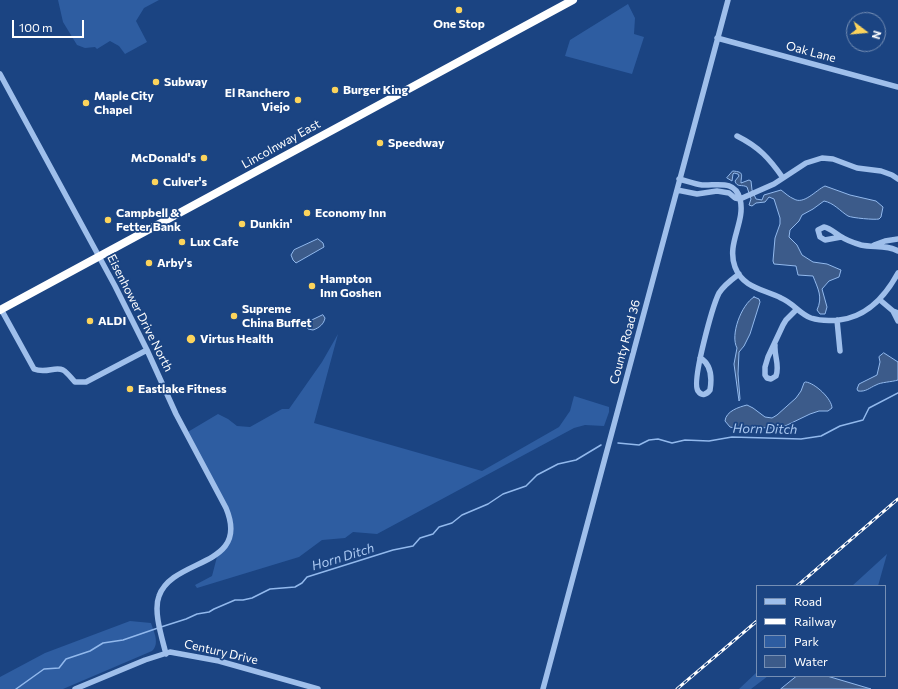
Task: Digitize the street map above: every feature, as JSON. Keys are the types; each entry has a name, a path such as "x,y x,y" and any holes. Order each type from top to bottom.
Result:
{"highway":[{"name":"Lincolnway East","path":"0,309 573,0"}],"street":[{"name":"County Road 36","path":"543,689 728,0"},
{"name":"Oak Lane","path":"717,38 898,87"},
{"name":"Eisenhower Drive North","path":"0,74 99,256 148,350 176,414 232,521 231,534 227,544 218,553 174,578 165,585 159,596 157,603 158,616 166,654"},
{"path":"737,136 761,150 783,178"},
{"path":"677,190 697,194 717,191 729,193 735,198 740,199 764,189 806,163 822,158 833,159 857,168 881,171 898,180"},
{"path":"680,179 701,185 726,185 737,191 742,213 732,251 734,262 739,274 743,280 752,286 780,297 807,316 827,321 856,316 880,300 898,273"},
{"path":"841,237 863,245 890,247 898,251"},
{"path":"874,245 885,241 898,239"},
{"path":"700,358 707,364 710,372 710,390 704,394 700,393 696,389 697,370 700,358 718,295 727,284 739,274"},
{"path":"880,300 896,312 898,321"},
{"path":"0,309 34,369 41,372 61,370 75,382 86,382 148,350"},
{"path":"775,345 768,356 765,367 765,375 767,378 771,379 776,376 778,366 774,350 782,325 797,309"},
{"path":"837,320 840,351"},
{"name":"Century Drive","path":"75,689 145,660 170,652 219,661 318,689"}],"green space":[{"path":"58,0 159,0 144,8 136,21 147,42 125,54 119,46 110,41 97,49 95,47 85,48 77,45 63,22"},
{"path":"628,4 635,18 634,34 644,37 632,74 565,56 570,40"},
{"path":"338,334 314,423 482,471 559,427 570,411 574,396 609,407 609,412 604,426 585,425 574,428 377,534 353,532 345,538 322,540 299,557 197,588 195,585 212,576 218,553 227,544 232,521 186,433 218,414 237,426 250,427 282,409 289,409 322,362"},
{"path":"887,554 878,585 853,585"},
{"path":"130,621 151,623 156,641 156,645 152,651 63,689 0,689 0,677 45,653"},
{"path":"756,673 756,677 767,677 751,689 739,689"}],"water":[{"path":"733,171 737,171 742,174 741,183 749,180 751,181 752,190 756,199 762,200 764,195 781,190 792,198 802,200 806,199 825,186 850,195 876,201 883,207 881,217 879,219 864,219 848,216 834,205 824,201 802,215 799,221 790,230 789,237 797,245 802,255 813,262 827,264 841,270 839,277 829,281 822,289 827,307 825,314 820,314 817,310 820,297 813,276 798,275 796,266 774,264 775,238 780,224 780,218 774,199 769,197 765,202 756,203 752,206 749,205 751,199 747,187 738,185 735,181 739,176 738,174 733,174 732,181 727,178"},
{"path":"318,239 323,243 324,247 296,263 293,260 291,255 294,250"},
{"path":"754,297 759,299 760,302 750,334 739,352 739,401 734,364 737,348 735,342 736,328 741,313 749,301"},
{"path":"323,315 325,318 321,326 313,330 308,329 308,323 310,321"},
{"path":"884,353 898,362 898,380 881,383 865,390 858,391 857,389 859,384 877,375 880,362 879,357"},
{"path":"806,382 814,385 826,396 832,408 828,411 819,411 810,414 783,427 734,428 730,427 725,421 730,412 747,405 765,417 772,418 796,398"},
{"path":"796,677 830,677 871,689 781,689"}],"waterway":[{"name":"Horn Ditch","path":"618,443 639,445 649,440 658,439 672,443 685,440 709,441 732,437 801,439 821,436 840,426 863,420 869,408 898,393"},
{"name":"Horn Ditch","path":"161,627 197,614 209,612 235,600 252,598 270,589 295,587 302,583 307,577 393,550 413,546 420,538 433,534 439,527 452,523 462,515 488,504 503,494 526,486 537,475 558,464 576,460 601,445"},
{"name":"Horn Ditch","path":"16,689 44,669 59,668 66,659 90,651 103,643 123,640 158,628"}],"railway":[{"path":"798,585 898,499"},
{"path":"677,689 756,622"}],"place":[{"name":"One Stop","path":"459,10"},
{"name":"Subway","path":"156,82"},
{"name":"Burger King","path":"335,90"},
{"name":"El Ranchero Viejo","path":"298,100"},
{"name":"Maple City Chapel","path":"86,103"},
{"name":"Speedway","path":"380,143"},
{"name":"McDonald's","path":"204,158"},
{"name":"Culver's","path":"155,182"},
{"name":"Economy Inn","path":"307,213"},
{"name":"Campbell & Fetter Bank","path":"108,220"},
{"name":"Dunkin'","path":"242,224"},
{"name":"Lux Cafe","path":"182,242"},
{"name":"Arby's","path":"149,263"},
{"name":"Hampton Inn Goshen","path":"312,286"},
{"name":"Supreme China Buffet","path":"234,316"},
{"name":"ALDI","path":"90,321"},
{"name":"Virtus Health","path":"191,339"},
{"name":"Eastlake Fitness","path":"130,389"}]}
